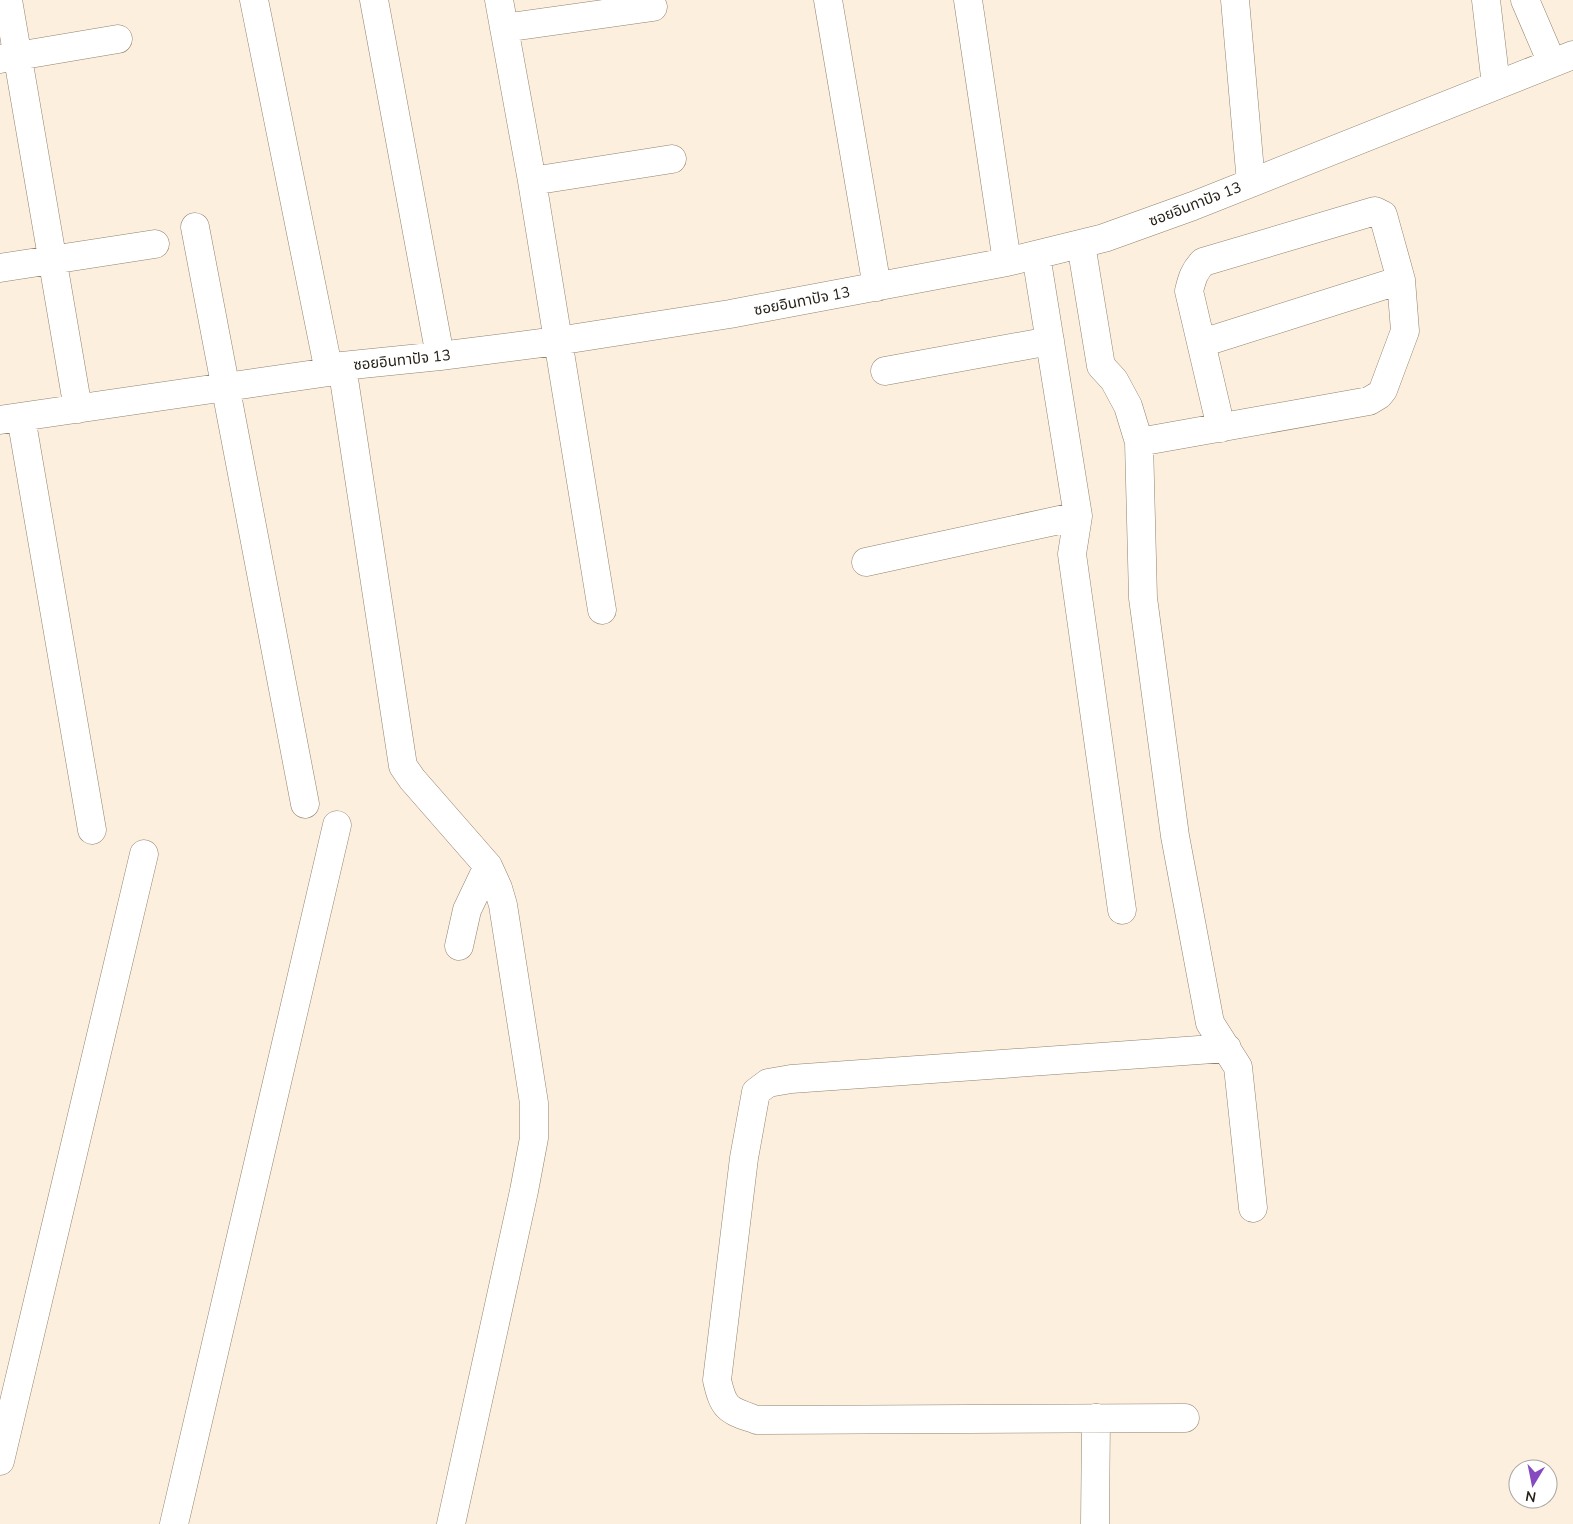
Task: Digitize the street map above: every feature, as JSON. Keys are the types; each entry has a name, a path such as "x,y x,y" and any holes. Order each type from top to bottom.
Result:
{"street":[{"path":"8,0 8,57 53,260 78,408"},
{"path":"254,0 335,369 404,766 412,779 488,866 503,905 534,1103 534,1138 524,1191 451,1524"},
{"path":"374,0 440,356"},
{"path":"499,0 532,181 602,610"},
{"path":"828,0 877,287"},
{"path":"968,0 1007,262"},
{"path":"1236,0 1251,183"},
{"path":"1486,0 1496,85"},
{"path":"1525,0 1562,59"},
{"path":"504,28 653,7"},
{"path":"8,57 118,39"},
{"name":"ซอยอินทาปัจ 13","path":"10,418 224,388 335,369 557,341 730,314 1007,262 1113,235 1251,183 1562,59"},
{"path":"532,181 672,158"},
{"path":"1139,442 1221,428 1369,400 1379,395 1383,390 1405,331 1401,280 1383,215 1375,211 1203,262 1195,270 1189,291 1221,428"},
{"path":"195,227 224,388 305,804"},
{"path":"0,268 155,244"},
{"path":"1081,244 1101,366 1114,380 1128,406 1139,442 1143,598 1175,836 1210,1023 1238,1067 1253,1208"},
{"path":"1036,255 1078,516 1072,554 1122,910"},
{"path":"1202,343 1401,280"},
{"path":"885,371 1050,341"},
{"path":"10,418 92,830"},
{"path":"866,562 1078,516"},
{"path":"174,1524 337,825"},
{"path":"0,1461 144,854"},
{"path":"459,946 467,910 488,866"},
{"path":"1186,1418 757,1420 730,1410 722,1399 718,1380 744,1158 756,1092 768,1083 791,1079 1227,1048"},
{"path":"1096,1418 1096,1524"}]}
